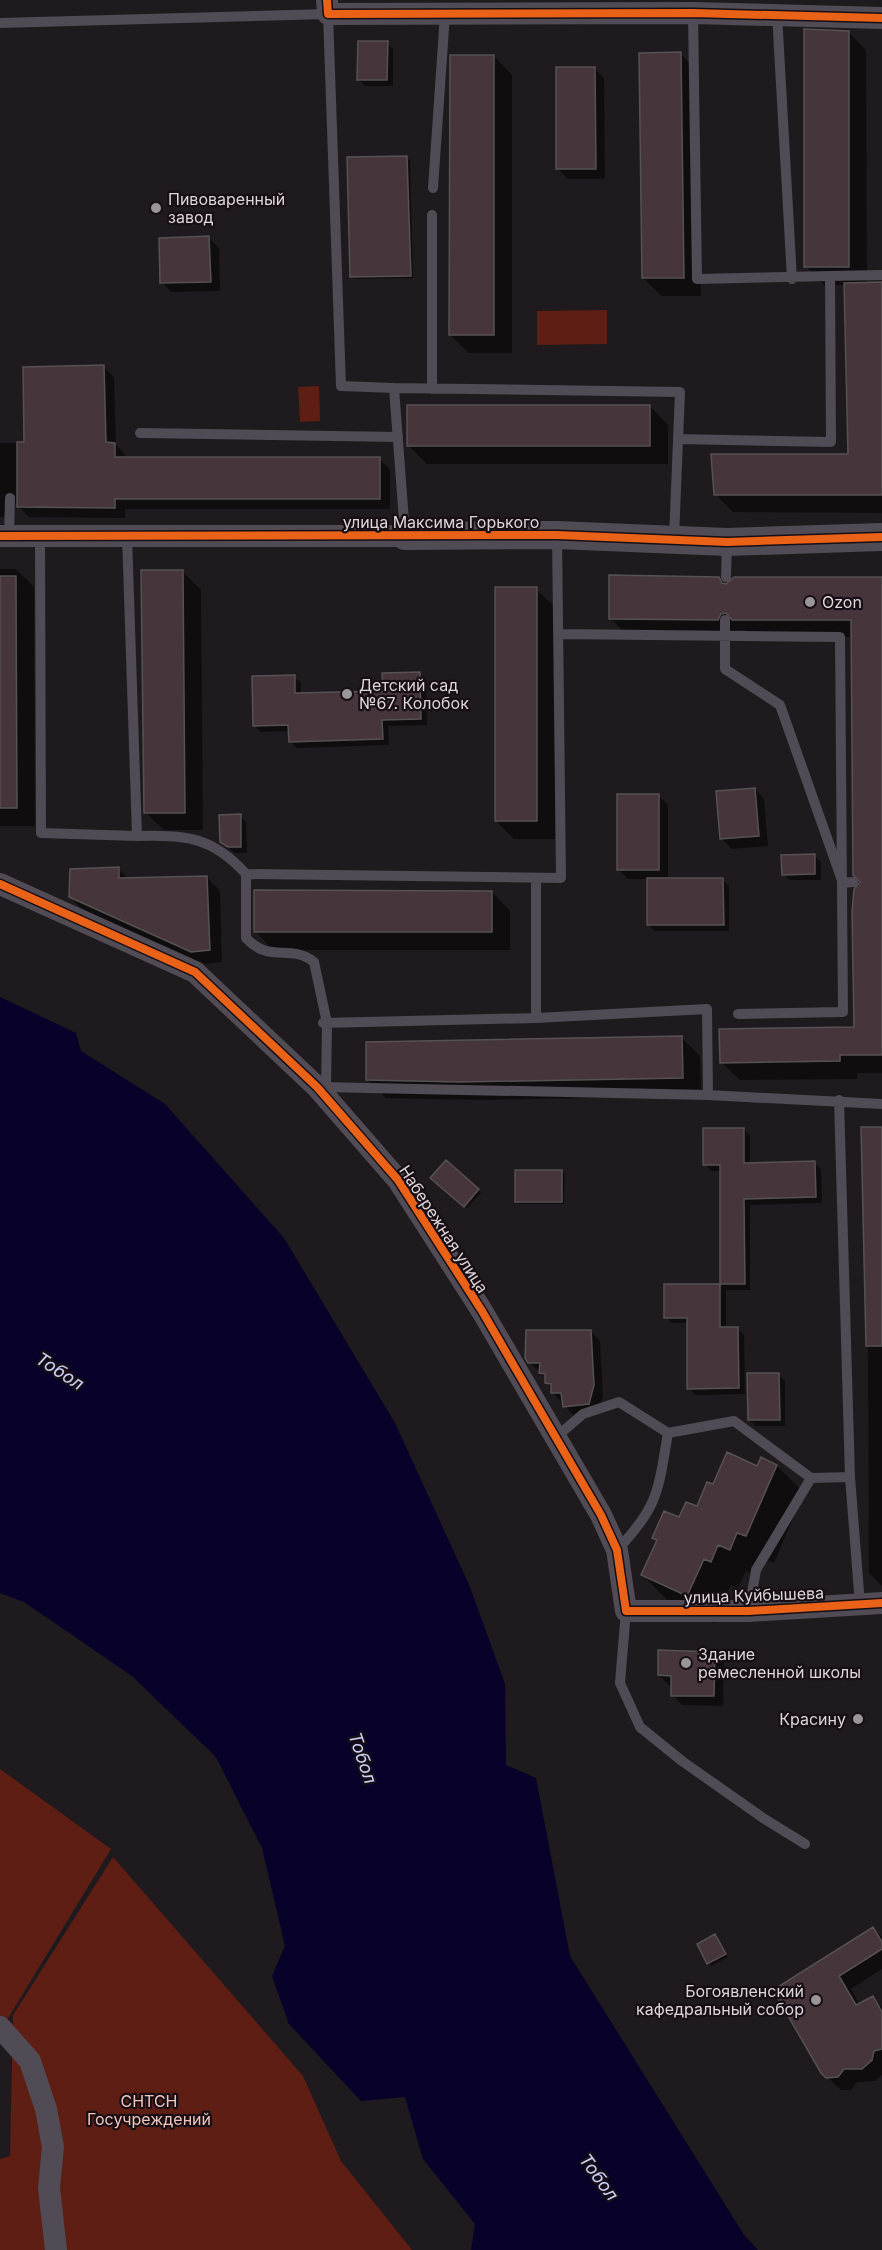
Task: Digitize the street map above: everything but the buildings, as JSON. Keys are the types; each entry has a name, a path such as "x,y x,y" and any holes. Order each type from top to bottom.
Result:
{"street":[{"path":"328,7 445,14 826,12 882,18"},
{"name":"улица Максима Горького","path":"4,536 557,535 674,542 882,537"},
{"name":"Набережная улица","path":"0,884 195,972 322,1087 398,1180 482,1311 601,1515 617,1550 626,1611"},
{"name":"улица Куйбышева","path":"626,1611 749,1611 871,1604"},
{"path":"0,2027 30,2061 46,2109 53,2147 50,2188 56,2250"}],"lane":[{"path":"0,23 328,7 341,386 680,392 674,542"},
{"path":"693,13 697,279 792,279 882,275"},
{"path":"432,188 445,14"},
{"path":"777,14 792,279"},
{"path":"432,215 432,388"},
{"path":"678,438 831,442 830,276"},
{"path":"394,388 405,536"},
{"path":"140,433 398,437"},
{"path":"4,536 10,498"},
{"path":"40,535 41,833 185,835 196,838 230,856 246,874 246,938 263,952 303,954 314,962 324,1023 322,1087 708,1095 882,1104"},
{"path":"246,874 561,878 560,634 557,535"},
{"path":"128,536 137,836"},
{"path":"726,577 727,542"},
{"path":"725,620 725,669 780,705 848,883"},
{"path":"560,634 840,637 848,883 843,1012 738,1014"},
{"path":"536,878 536,1018"},
{"path":"324,1023 536,1018 707,1009 708,1095"},
{"path":"839,1100 850,1477 871,1604"},
{"path":"555,1438 583,1414 619,1402 668,1433 734,1421 811,1478 850,1477"},
{"path":"617,1550 642,1525 657,1496 668,1433"},
{"path":"749,1611 756,1570 811,1478"},
{"path":"626,1611 620,1683 640,1727 682,1761 763,1818 805,1844"}],"green space":[{"path":"607,310 607,344 537,345 537,311"},
{"path":"319,386 320,421 300,422 298,387"},
{"path":"0,1769 111,1849 7,2020 0,2019"},
{"name":"СНТСН Госучреждений","path":"113,1857 303,2076 341,2161 412,2250 0,2250 0,2159 10,2156 13,2015"}],"water":[{"name":"Тобол","path":"0,997 76,1033 81,1051 165,1104 284,1238 395,1423 470,1587 505,1684 506,1765 536,1778 570,1956 744,2235 758,2250 471,2250 475,2224 423,2159 405,2097 361,2101 289,2024 272,1976 285,1946 262,1848 216,1757 132,1676 24,1602 0,1593"}],"cycle path":[{"path":"327,0 328,14 693,13 882,18"},
{"path":"0,536 557,535 727,542 882,537"},
{"path":"0,884 195,972 317,1087 398,1180 482,1311 601,1515 617,1550 626,1611 749,1611 882,1603"}],"place":[{"name":"Пивоваренный завод","path":"156,208"},
{"name":"Ozon","path":"810,602"},
{"name":"Детский сад №67. Колобок","path":"347,694"},
{"name":"Здание ремесленной школы","path":"686,1663"},
{"name":"Красину","path":"858,1719"},
{"name":"Богоявленский кафедральный собор","path":"816,2000"}]}
